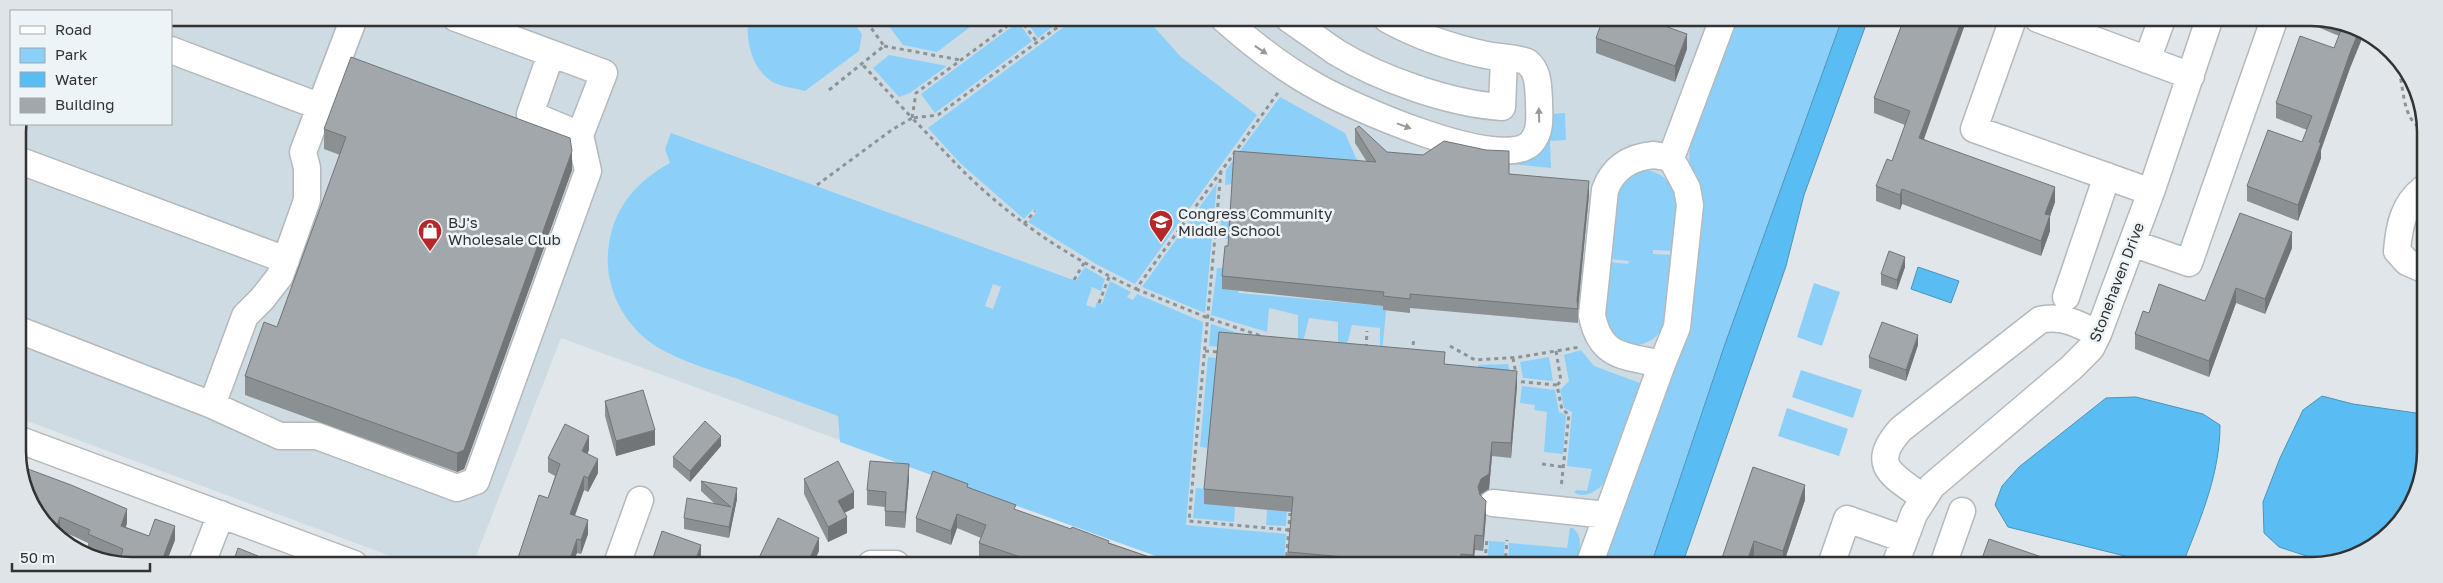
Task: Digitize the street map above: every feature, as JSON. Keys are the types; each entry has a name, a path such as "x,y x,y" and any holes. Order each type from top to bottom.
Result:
{"street":[{"path":"212,405 245,316 262,299 280,276 286,260 307,200 308,168 303,152 351,26"},
{"path":"26,333 212,405 280,436 317,436 457,488 476,481 588,171 580,135 604,73 477,26"},
{"path":"1232,26 1254,46 1286,68 1311,84 1355,107 1438,137 1492,150 1512,152 1522,150 1530,143 1537,134 1540,125 1538,80 1526,61 1504,58 1439,41 1404,26"},
{"path":"1299,26 1337,52 1395,80 1443,97 1483,106 1502,107 1504,58"},
{"path":"1592,557 1677,327 1690,205 1687,188 1671,158 1720,26"},
{"path":"2011,26 1974,129 2151,192"},
{"path":"2057,26 2191,76"},
{"path":"2147,60 2160,26"},
{"name":"Stonehaven Drive","path":"1898,557 1904,539 1924,498 1942,477 2072,368 2091,348 2098,334 2151,192 2207,26"},
{"path":"2132,243 2189,263 2272,26"},
{"path":"172,50 320,107"},
{"path":"552,54 530,114 580,135"},
{"path":"1662,364 1633,358 1608,348 1600,341 1592,315 1605,190 1609,180 1614,172 1629,161 1642,156 1654,155 1671,158"},
{"path":"26,163 286,260"},
{"path":"2066,297 2107,176"},
{"path":"2417,196 2408,205 2402,217 2397,251 2407,262 2417,266"},
{"path":"1924,498 1895,477 1884,462 1884,452 1901,429 2040,320 2058,318 2079,324 2098,334"},
{"path":"26,442 335,557"},
{"path":"619,557 640,500"},
{"path":"1493,503 1607,515"},
{"path":"1946,557 1962,511"},
{"path":"204,557 221,514"},
{"path":"1834,557 1847,519 1904,539"}],"path":[{"path":"870,26 884,46 960,60"},
{"path":"912,118 916,93 1008,26"},
{"path":"1025,26 1037,42"},
{"path":"817,185 893,129 912,118 938,115 1059,26"},
{"path":"828,90 884,46"},
{"path":"862,64 966,174 1024,224 1109,277 1208,318 1266,337"},
{"path":"2401,76 2409,118 2417,126"},
{"path":"1136,289 1283,84"},
{"path":"1222,170 1189,521 1289,530"},
{"path":"1024,224 1034,211"},
{"path":"1074,280 1084,263"},
{"path":"1099,303 1109,277"},
{"path":"1365,355 1367,331"},
{"path":"1412,355 1414,338"},
{"path":"1450,346 1475,360 1513,358 1580,347"},
{"path":"1205,351 1218,352"},
{"path":"1556,351 1561,381 1557,385"},
{"path":"1513,358 1518,382"},
{"path":"1472,368 1475,360"},
{"path":"1508,381 1557,385"},
{"path":"1542,464 1564,467 1569,414 1562,410 1557,385"},
{"path":"1287,557 1290,514"},
{"path":"1485,557 1487,538"},
{"path":"1506,557 1507,540"}],"shaded area":[{"name":"Congress Community Middle School","path":"172,26 1805,26 1621,557 1159,557 561,338 476,557 393,557 26,421 26,125 172,125"}],"green space":[{"path":"856,26 862,34 859,51 805,91 775,83 764,75 751,53 748,27"},
{"path":"889,26 971,26 937,52 903,45"},
{"path":"1013,26 1021,26 1032,41 935,113 921,94"},
{"path":"1030,26 1054,26 1038,38"},
{"path":"1065,26 1153,26 1181,57 1257,115 1135,284 1096,264 1028,222 1037,212 1033,209 1024,219 960,163 928,128"},
{"path":"1733,26 1839,26 1725,344 1654,557 1603,557 1691,320 1702,204 1689,160 1690,141 1719,64 1723,62 1721,60"},
{"path":"889,55 947,66 910,93 899,97 873,68"},
{"path":"1280,97 1345,133 1356,158 1365,167 1225,185 1226,170"},
{"path":"1565,113 1566,140 1550,141 1551,168 1512,164 1530,158 1550,114"},
{"path":"671,133 1076,281 1085,267 1105,279 1101,291 1092,287 1086,305 1095,308 1097,302 1102,304 1110,281 1131,292 1127,297 1133,300 1137,294 1203,322 1186,525 1286,534 1284,557 1159,557 840,442 838,416 687,361 657,347 634,328 618,303 612,289 609,274 609,244 616,218 629,196 647,178 670,163 665,149","holes":["993,284 1001,287 993,309 985,306"]},
{"path":"1647,170 1660,175 1669,182 1674,191 1676,202 1673,251 1653,250 1653,254 1672,255 1669,301 1666,319 1656,336 1650,341 1639,345 1624,344 1615,337 1609,327 1606,314 1610,262 1628,264 1629,261 1610,259 1612,218 1618,192 1624,182 1634,174"},
{"path":"1217,183 1205,313 1142,287"},
{"path":"1222,213 1231,214 1229,239 1219,238"},
{"path":"1217,268 1224,268 1239,293 1384,306 1386,311 1382,353 1380,353 1380,328 1352,325 1346,348 1338,347 1338,322 1309,318 1303,342 1298,341 1298,315 1269,308 1267,332 1211,315"},
{"path":"1814,283 1840,292 1822,346 1797,337"},
{"path":"1211,324 1254,338 1253,350 1209,346"},
{"path":"1581,350 1594,366 1640,383 1641,387 1606,480 1592,493 1582,495 1574,492 1577,490 1587,491 1592,469 1567,466 1572,412 1564,408 1560,390 1569,381 1564,355"},
{"path":"1208,357 1217,358 1209,448 1200,447"},
{"path":"1549,357 1553,381 1523,378 1520,362"},
{"path":"1508,364 1511,377 1479,373 1478,365"},
{"path":"1801,370 1862,390 1853,418 1792,397"},
{"path":"1522,386 1555,390 1559,412 1566,415 1563,454 1544,452 1547,412 1534,410 1535,405 1520,403"},
{"path":"1787,408 1848,429 1839,456 1778,436"},
{"path":"1196,488 1206,489 1235,507 1234,522 1193,518"},
{"path":"1267,510 1287,511 1286,526 1266,525"},
{"path":"1570,528 1573,528 1580,540 1577,557 1508,557 1509,543 1567,548"},
{"path":"1489,541 1505,542 1504,557 1488,557"}],"water":[{"path":"1839,26 1865,26 1804,195 1786,266 1685,557 1654,557 1725,344"},
{"path":"1918,267 1959,281 1951,303 1911,289"},
{"path":"2322,396 2353,404 2417,413 2417,458 2415,471 2403,504 2390,521 2370,539 2351,549 2318,557 2310,557 2279,547 2264,533 2263,502 2280,458 2303,410"},
{"path":"2136,397 2203,414 2220,425 2217,460 2209,493 2185,557 2129,557 2008,527 1995,505 2002,486 2019,467 2106,398"}],"building":[{"path":"1600,26 1665,26 1687,34 1675,66 1596,38"},
{"path":"1901,26 1959,26 1919,138 2055,187 2045,214 2050,215 2041,241 1902,189 1900,195 1876,186 1887,159 1892,161 1910,111 1874,98"},
{"path":"2341,31 2357,36 2298,205 2247,186 2268,130 2302,142 2312,116 2276,103 2300,36 2334,48"},
{"name":"BJ's Wholesale Club","path":"351,57 570,138 572,151 464,450 457,453 245,376 264,322 277,327 346,137 324,129"},
{"path":"1359,126 1387,152 1423,155 1444,141 1486,150 1509,151 1509,174 1589,181 1577,300 1578,309 1410,294 1410,299 1383,296 1384,292 1222,276 1225,246 1228,246 1234,151 1376,162 1355,129"},
{"path":"2240,213 2292,232 2265,299 2236,288 2209,361 2135,334 2143,311 2149,313 2159,284 2205,301"},
{"path":"1889,251 1905,257 1897,280 1881,274"},
{"path":"1882,322 1918,335 1906,370 1869,357"},
{"path":"1219,332 1445,352 1444,364 1517,371 1511,443 1492,442 1489,474 1481,479 1478,487 1480,495 1486,501 1483,536 1475,535 1473,555 1461,554 1461,557 1345,557 1288,552 1293,497 1204,489"},
{"path":"643,390 655,430 616,441 605,401"},
{"path":"705,421 721,436 690,471 673,457"},
{"path":"565,424 589,436 582,451 598,459 588,478 584,476 570,514 588,520 581,540 577,539 571,557 518,557 539,495 548,498 560,464 548,458"},
{"path":"838,461 854,492 838,501 847,517 828,527 804,479"},
{"path":"870,461 909,464 905,512 885,511 886,492 867,490"},
{"path":"1753,467 1805,485 1783,551 1754,541 1749,557 1722,557"},
{"path":"28,469 127,509 121,526 149,536 155,519 175,526 163,557 121,556 123,549 88,534 90,530 60,517 57,526 44,510 37,498"},
{"path":"933,471 968,484 967,487 1016,505 1014,509 1071,529 1072,527 1109,541 1108,543 1149,557 1020,557 979,543 986,525 957,514 951,531 916,518"},
{"path":"701,481 737,488 729,527 684,518 687,498 731,507"},
{"path":"778,518 819,538 810,557 759,557"},
{"path":"662,531 701,545 697,557 653,557"},
{"path":"1989,539 2042,557 1983,557"},
{"path":"238,548 258,556 258,557 235,557"}],"place":[{"name":"Congress Community Middle School","path":"1161,243"},
{"name":"BJ's Wholesale Club","path":"430,252"}]}
